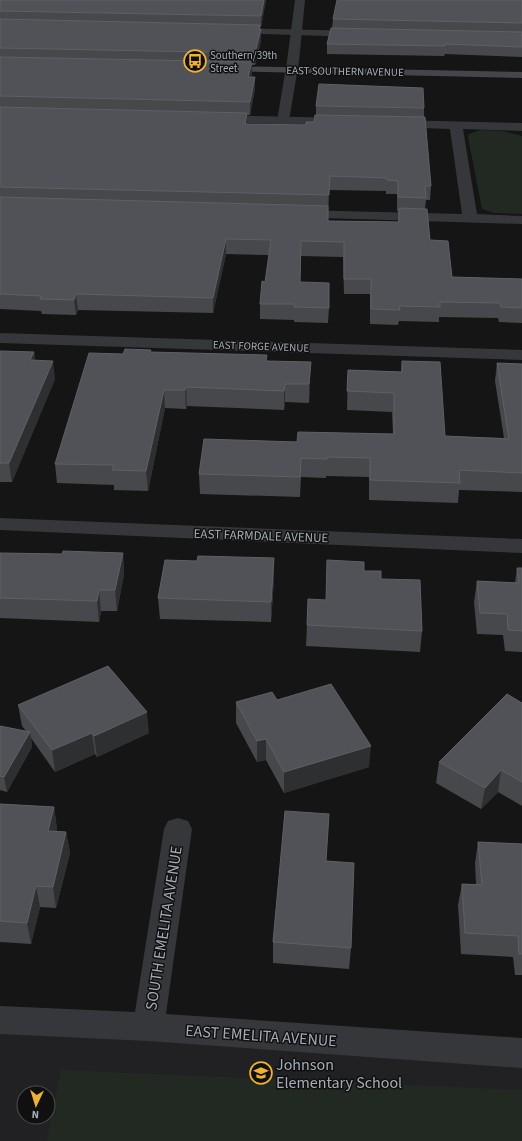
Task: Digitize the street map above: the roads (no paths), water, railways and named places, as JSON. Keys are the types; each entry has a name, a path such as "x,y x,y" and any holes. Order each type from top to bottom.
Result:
{"main road":[{"name":"EAST SOUTHERN AVENUE","path":"213,69 522,75"}],"street":[{"path":"283,121 292,70 300,0"},
{"path":"224,31 371,34"},
{"path":"204,119 354,122"},
{"path":"385,123 522,128"},
{"path":"456,125 470,218"},
{"path":"287,213 522,220"},
{"name":"EAST FORGE AVENUE","path":"0,338 522,355"},
{"name":"EAST FARMDALE AVENUE","path":"0,524 522,546"},
{"name":"SOUTH EMELITA AVENUE","path":"148,1027 178,829"},
{"name":"EAST EMELITA AVENUE","path":"0,1020 148,1027 522,1053"}],"place":[{"name":"Southern/39th Street","path":"195,61"},
{"name":"Johnson Elementary School","path":"261,1073"}]}
